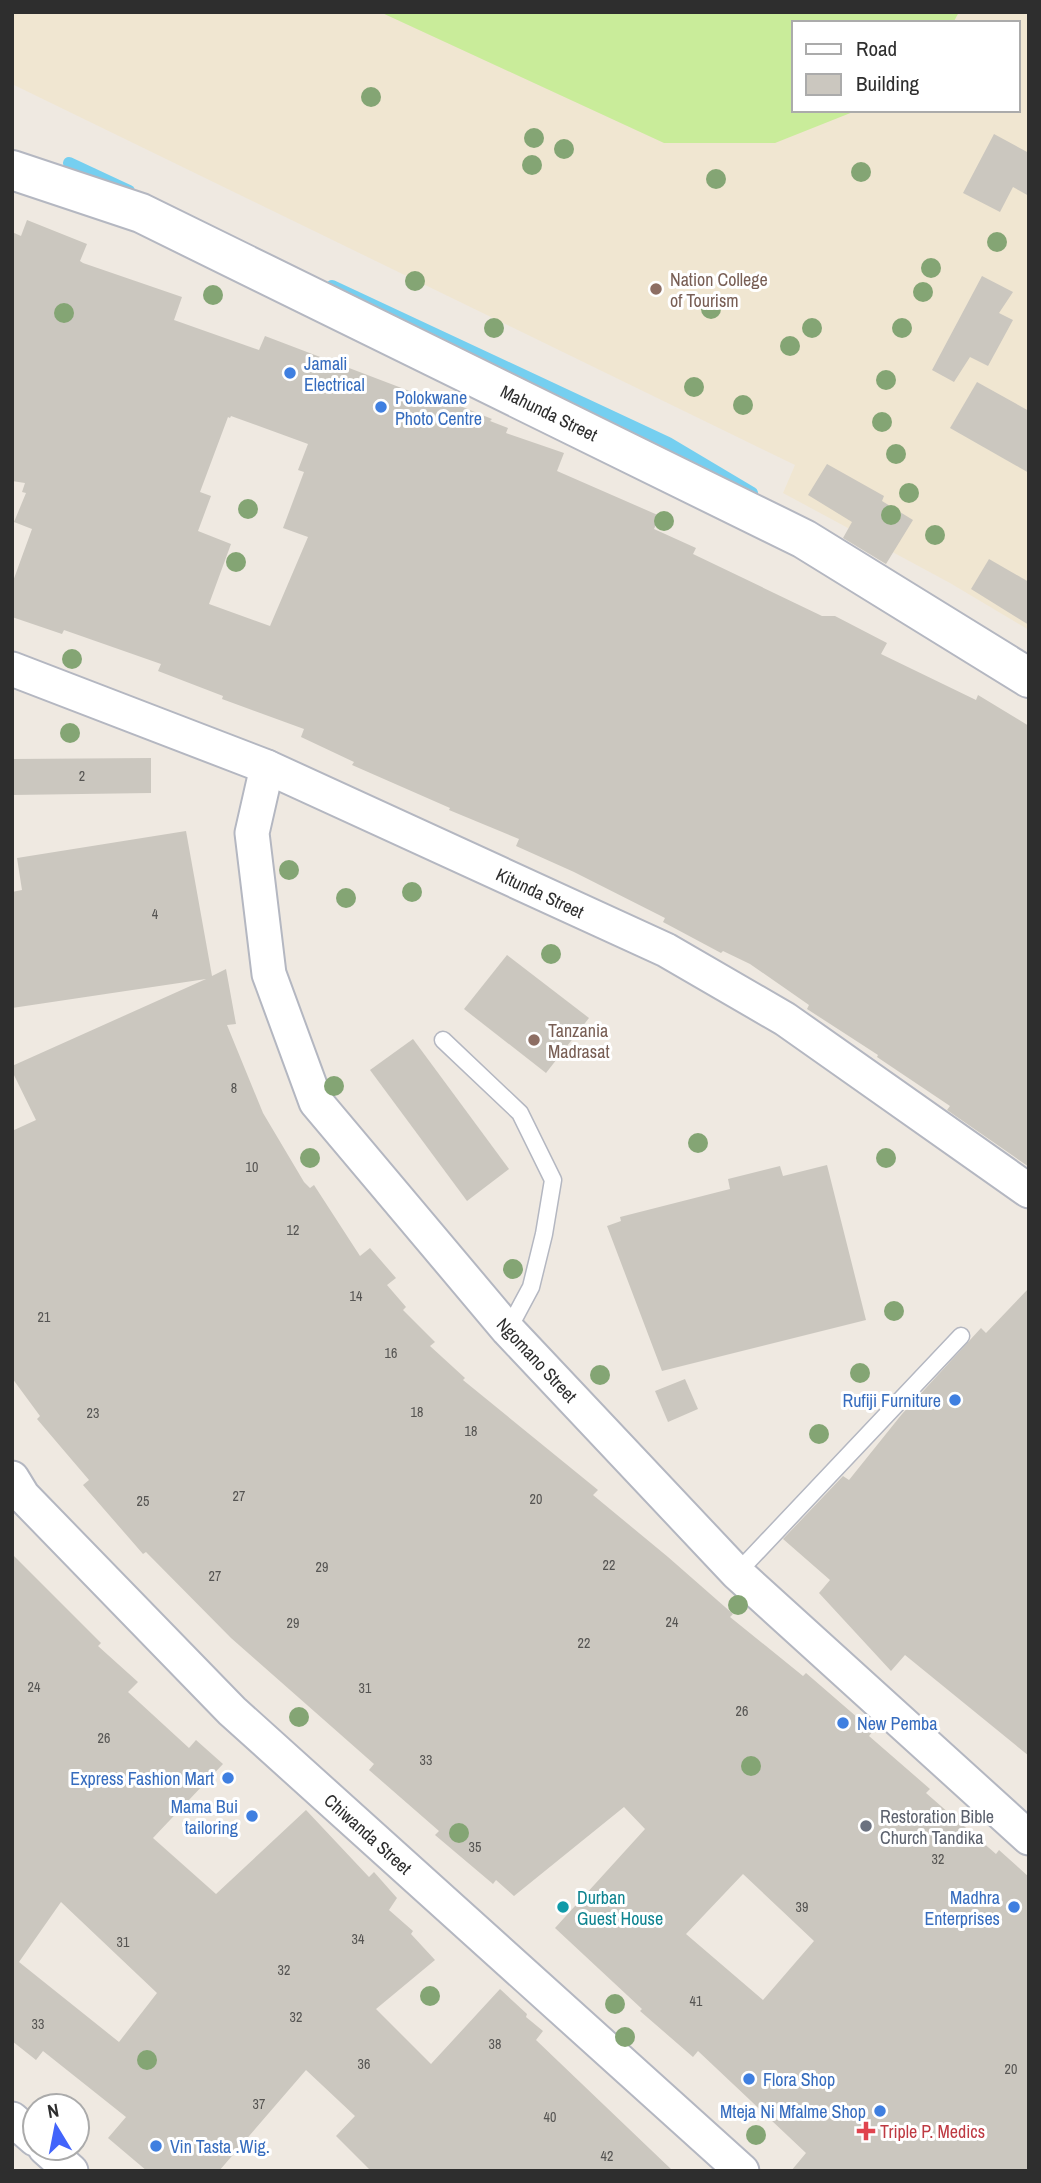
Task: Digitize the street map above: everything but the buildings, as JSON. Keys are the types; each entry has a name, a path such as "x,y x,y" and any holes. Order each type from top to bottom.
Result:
{"street":[{"name":"Mahunda Street","path":"12,170 141,213 804,539 1029,678"},
{"name":"Kitunda Street","path":"12,668 267,767 666,950 785,1019 1029,1191"},
{"name":"Ngomano Street","path":"267,767 252,834 269,974 316,1102 508,1330 737,1573 1029,1838"},
{"name":"Chiwanda Street","path":"12,1478 23,1496 232,1711 742,2171"}],"lane":[{"path":"443,1040 520,1113 553,1180 544,1234 531,1286 508,1330"},
{"path":"737,1573 961,1336"}],"shaded area":[{"name":"Nation College of Tourism","path":"12,12 1029,12 1029,630 950,583 783,493 795,465 12,84"}],"green space":[{"path":"380,12 959,12 954,21 792,21 792,112 853,112 775,143 664,143"}],"waterway":[{"path":"69,163 129,191"},
{"path":"332,286 668,443 752,493"}],"place":[{"name":"Nation College of Tourism","path":"656,289"},
{"name":"Jamali Electrical","path":"290,373"},
{"name":"Polokwane Photo Centre","path":"381,407"},
{"name":"Tanzania Madrasat","path":"534,1040"},
{"name":"Rufiji Furniture","path":"955,1400"},
{"name":"New Pemba","path":"843,1723"},
{"name":"Express Fashion Mart","path":"228,1778"},
{"name":"Mama Bui tailoring","path":"252,1816"},
{"name":"Restoration Bible Church Tandika","path":"866,1826"},
{"name":"Durban Guest House","path":"563,1907"},
{"name":"Madhra Enterprises","path":"1014,1907"},
{"name":"Flora Shop","path":"749,2079"},
{"name":"Mteja Ni Mfalme Shop","path":"880,2111"},
{"name":"Triple P. Medics","path":"866,2131"},
{"name":"Vin Tasta .Wig.","path":"156,2146"}]}
